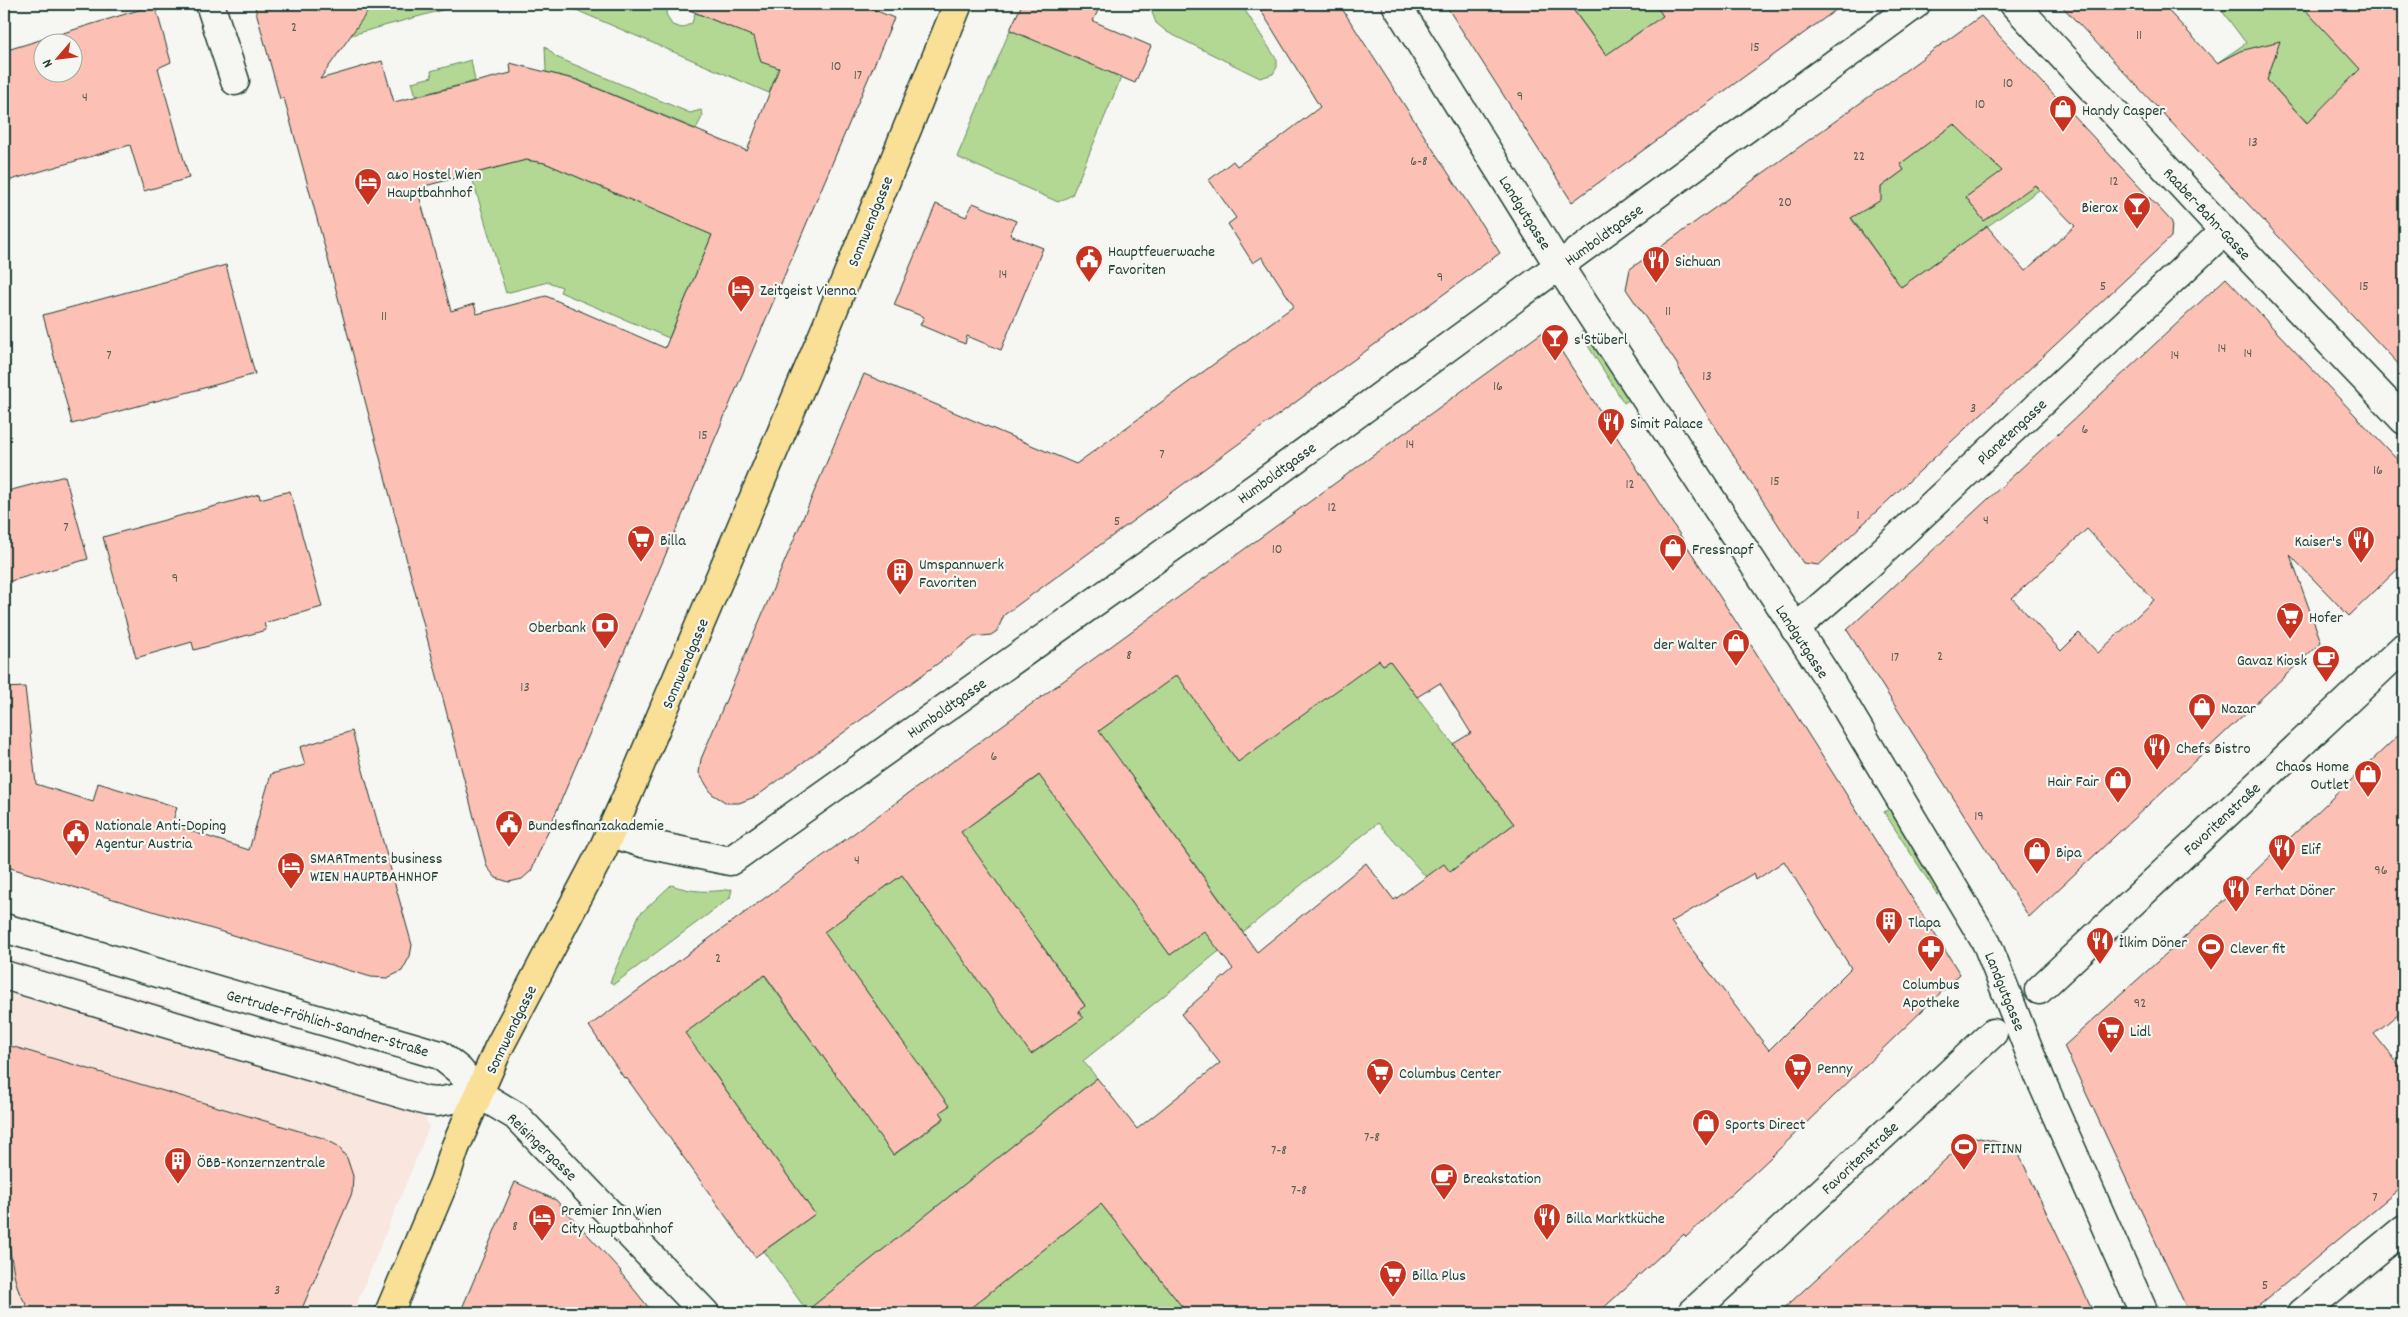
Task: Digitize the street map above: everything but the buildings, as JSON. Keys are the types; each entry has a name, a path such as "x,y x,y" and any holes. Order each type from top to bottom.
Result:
{"main road":[{"name":"Sonnwendgasse","path":"389,1313 444,1182 455,1148 498,1049 610,833 828,323 958,4"}],"street":[{"path":"210,4 235,81"},
{"name":"Landgutgasse","path":"1396,4 1559,266 1830,681 1987,944 2040,1078 2144,1313"},
{"name":"Humboldtgasse","path":"610,833 642,843 730,861 1261,484 1916,4"},
{"name":"Raaber-Bahn-Gasse","path":"2014,4 2404,420"},
{"name":"Planetengasse","path":"1795,629 1862,570 2224,230"},
{"name":"Favoritenstraße","path":"2039,990 2404,646"},
{"name":"Gertrude-Fröhlich-Sandner-Straße","path":"4,928 440,1055 459,1070 479,1094"},
{"path":"4,976 426,1101 437,1102 479,1094"},
{"name":"Favoritenstraße","path":"1692,1313 1993,1033"},
{"name":"Reisingergasse","path":"479,1094 516,1116 705,1313"},
{"path":"2302,1313 2404,1230"}],"shaded area":[{"name":"ÖBB-Konzernzentrale","path":"4,957 411,1079 429,1127 353,1313 4,1313"}],"green space":[{"path":"329,4 337,4 339,8 369,9 368,4 464,4 333,40 325,12"},
{"path":"562,4 669,4 666,14 672,25 682,28 692,23 695,13 761,39 782,58 783,99"},
{"path":"1149,4 1241,4 1277,60 1277,67 1273,74 1260,78 1167,32 1156,23"},
{"path":"1569,4 1655,4 1668,23 1656,31 1651,24 1635,35 1620,73"},
{"path":"2232,4 2301,4 2401,114 2321,137 2257,69 2270,71 2277,50 2260,48 2246,50 2217,63 2246,43 2222,11"},
{"path":"1010,30 1123,39 1109,72 1121,78 1072,195 1058,202 957,157"},
{"path":"545,46 556,57 690,113 701,110 703,115 696,129 578,80 546,72"},
{"path":"471,60 475,81 416,96 412,82 432,77 431,71"},
{"path":"1959,120 1987,136 1977,147 1997,167 2007,158 2039,190 1901,287 1842,204 1880,200 1881,187 1904,170 1900,164","holes":["1986,183 2004,207 1984,221 1966,197"]},
{"path":"526,160 545,163 712,235 669,338 560,292 562,287 548,282 506,293 471,174"},
{"path":"1594,324 1635,396 1624,403 1580,333"},
{"path":"1379,660 1383,665 1390,661 1514,824 1450,872 1426,877 1378,823 1083,1061 1097,1078 807,1311 764,1251 815,1214 709,1066 644,1062 764,975 894,1155 944,1119 940,1112 948,1106 852,971 782,962 902,875 1032,1054 1082,1018 1078,1011 1085,1005 989,872 920,861 1040,775 1170,955 1219,919 1215,913 1224,905 1127,770 1057,761 1182,671"},
{"path":"1897,804 1946,888 1937,894 1884,812"},
{"path":"671,885 701,891 732,889 730,898 614,984 610,982 639,915"},
{"path":"1101,1204 1187,1313 964,1313"}],"place":[{"name":"Handy Casper","path":"2063,133"},
{"name":"a&o Hostel Wien Hauptbahnhof","path":"368,206"},
{"name":"Bierox","path":"2137,230"},
{"name":"Hauptfeuerwache Favoriten","path":"1089,283"},
{"name":"Sichuan","path":"1656,284"},
{"name":"Zeitgeist Vienna","path":"741,313"},
{"name":"s'Stüberl","path":"1555,362"},
{"name":"Simit Palace","path":"1611,446"},
{"name":"Billa","path":"641,563"},
{"name":"Kaiser's","path":"2361,564"},
{"name":"Fressnapf","path":"1673,572"},
{"name":"Umspannwerk Favoriten","path":"900,596"},
{"name":"Hofer","path":"2290,640"},
{"name":"Oberbank","path":"605,650"},
{"name":"der Walter","path":"1736,667"},
{"name":"Gavaz Kiosk","path":"2326,683"},
{"name":"Nazar","path":"2202,731"},
{"name":"Chefs Bistro","path":"2157,771"},
{"name":"Chaos Home Outlet","path":"2368,798"},
{"name":"Hair Fair","path":"2118,804"},
{"name":"Bundesfinanzakademie","path":"509,848"},
{"name":"Nationale Anti-Doping Agentur Austria","path":"76,857"},
{"name":"Elif","path":"2282,872"},
{"name":"Bipa","path":"2037,875"},
{"name":"SMARTments business WIEN HAUPTBAHNHOF","path":"291,890"},
{"name":"Ferhat Döner","path":"2236,913"},
{"name":"Tlapa","path":"1889,945"},
{"name":"İlkim Döner","path":"2100,965"},
{"name":"Clever fit","path":"2211,971"},
{"name":"Columbus Apotheke","path":"1931,973"},
{"name":"Lidl","path":"2111,1054"},
{"name":"Penny","path":"1798,1091"},
{"name":"Columbus Center","path":"1380,1096"},
{"name":"Sports Direct","path":"1706,1147"},
{"name":"FITINN","path":"1964,1171"},
{"name":"ÖBB-Konzernzentrale","path":"178,1185"},
{"name":"Breakstation","path":"1444,1201"},
{"name":"Billa Marktküche","path":"1547,1241"},
{"name":"Premier Inn Wien City Hauptbahnhof","path":"542,1242"},
{"name":"Billa Plus","path":"1393,1298"}]}
